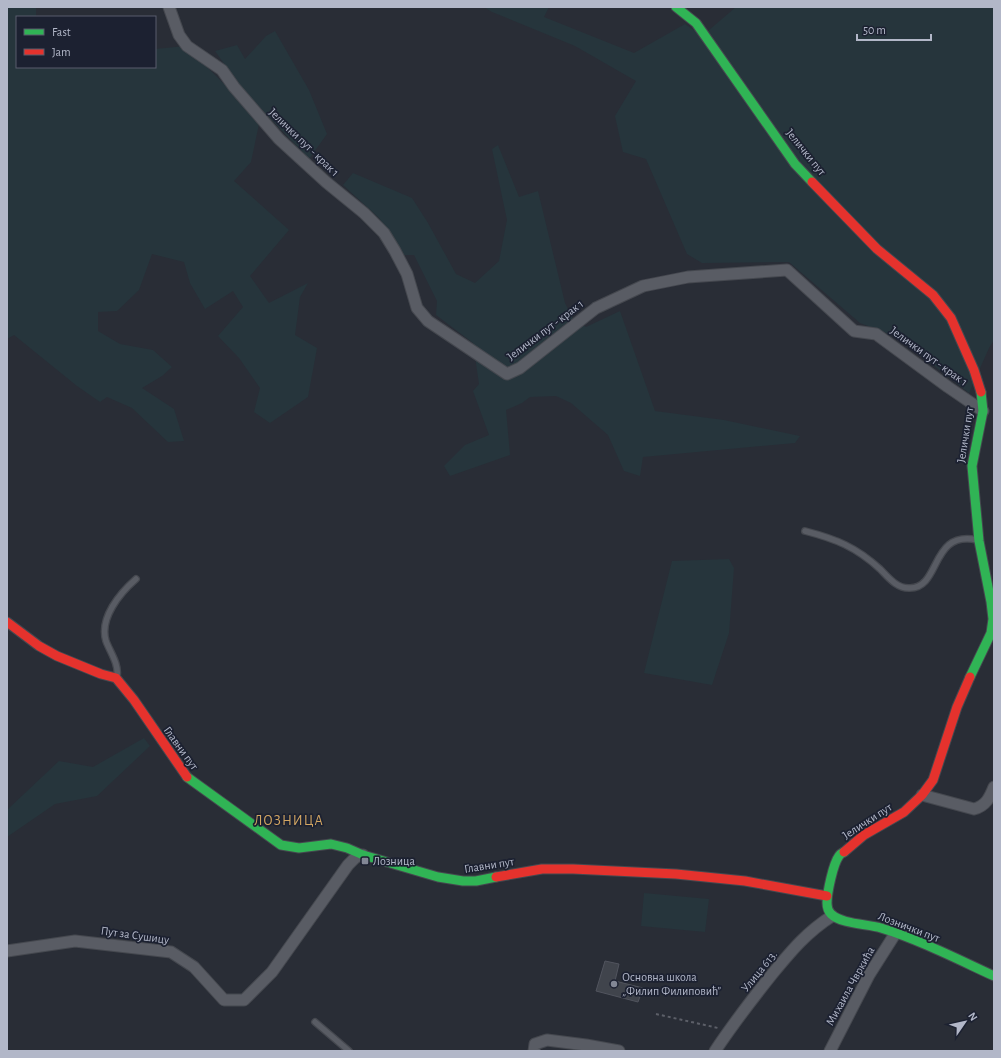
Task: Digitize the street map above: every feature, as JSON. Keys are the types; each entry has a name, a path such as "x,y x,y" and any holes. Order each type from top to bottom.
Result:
{"street":[{"name":"Јелички пут - крак 1","path":"169,7 179,34 188,46 222,70 234,87 279,139 326,182 364,213 384,233 396,250 407,274 417,308 428,321 507,374 520,368 596,308 643,286 688,277 787,270 854,331 876,334 948,387 983,410"},
{"name":"Јелички пут","path":"676,7 696,23 796,164 877,249 933,295 951,318 976,377 982,396 983,410 972,466 979,541 993,619 991,633 964,688 933,780 922,795 904,812 864,835 839,856 833,870 827,896"},
{"path":"7,622 39,646 57,656 101,674 116,678"},
{"name":"Главни пут","path":"116,678 134,700 185,776 281,845 299,848 331,844 346,848 362,856 376,858 438,877 463,882 542,869 573,869 676,874 739,880 827,896"},
{"path":"922,795 974,809 981,807 989,798 994,787"},
{"name":"Пут за Сушицу","path":"7,951 75,941 171,952 194,967 224,1000 244,1000 272,972 348,865 356,857 362,856"},
{"path":"827,896 827,907 832,916"},
{"name":"Лознички пут","path":"832,916 881,928 906,937 994,976"},
{"name":"Улица 613.","path":"715,1051 745,1008 798,943 814,928 832,916"},
{"name":"Михаила Чвркића","path":"830,1051 869,976 895,934"},
{"path":"534,1051 535,1044 547,1040 619,1051"}],"lane":[{"path":"805,531 830,538 847,545 873,563 892,581 902,587 908,588 917,587 930,576 943,551 952,543 966,538 979,541"},
{"path":"116,678 117,669 105,635 106,622 120,596 136,580"},
{"path":"315,1022 349,1051"}],"path":[{"path":"656,1014 729,1030"}],"shaded area":[{"path":"7,7 36,7 36,16 16,16 16,68 156,68 156,49 186,46 233,93 259,124 251,162 234,181 289,230 250,276 269,303 308,283 300,297 295,335 317,348 308,397 270,423 254,412 260,388 239,358 218,336 243,307 233,291 205,309 190,283 184,262 152,254 139,290 117,311 98,312 98,331 120,344 153,350 172,367 162,376 142,388 174,409 184,441 168,442 132,408 107,397 100,402 77,386 14,335 7,339"},
{"path":"484,7 549,7 544,17 634,53 685,24 702,36 736,7 994,7 994,340 969,393 897,337 860,323 789,262 702,263 687,254 646,159 623,152 615,116 636,81 575,46 492,12"},
{"path":"275,31 309,90 327,134 309,159 242,89 215,51 237,45 245,59 266,36"},
{"path":"498,145 519,197 538,191 565,303 573,319 586,327 620,311 655,411 724,420 800,436 795,443 643,457 640,476 624,471 608,435 571,403 556,396 530,397 522,403 506,410 510,455 450,476 444,466 465,445 489,435 473,391 479,384 473,343 436,315 437,301 414,255 404,255 379,218 343,185 353,173 412,198 428,223 456,274 475,283 499,261 507,220 492,149"},
{"path":"729,559 734,568 729,633 712,685 644,673 672,561"},
{"path":"144,738 150,746 97,796 55,804 7,837 7,810 59,761 93,767"},
{"path":"644,893 709,899 705,932 641,926"}],"building":[{"name":"Основна школа „Филип Филиповић”","path":"605,961 619,964 615,981 643,988 638,1002 596,991"}],"traffic: fast":[{"path":"676,7 696,23 795,164 812,182"},
{"path":"970,677 991,633 993,619 979,541 972,466 983,411 981,392"},
{"path":"187,777 281,845 299,848 331,844 438,877 463,881 476,881 496,877"},
{"path":"844,852 837,860 829,886 827,905 831,914 841,920 881,928 910,938 994,976"}],"traffic: jam":[{"path":"812,182 877,249 933,295 951,318 974,370 981,392"},
{"path":"7,622 39,646 57,656 101,674 116,678 134,700 187,777"},
{"path":"844,852 864,835 904,812 922,795 933,780 957,707 970,677"},
{"path":"496,877 542,869 676,874 745,881 827,896"}],"place":[{"name":"Лозница","path":"365,861"},
{"name":"Основна школа „Филип Филиповић”","path":"614,984"}],"district":[{"name":"ЛОЗНИЦА","path":"289,820"}]}
